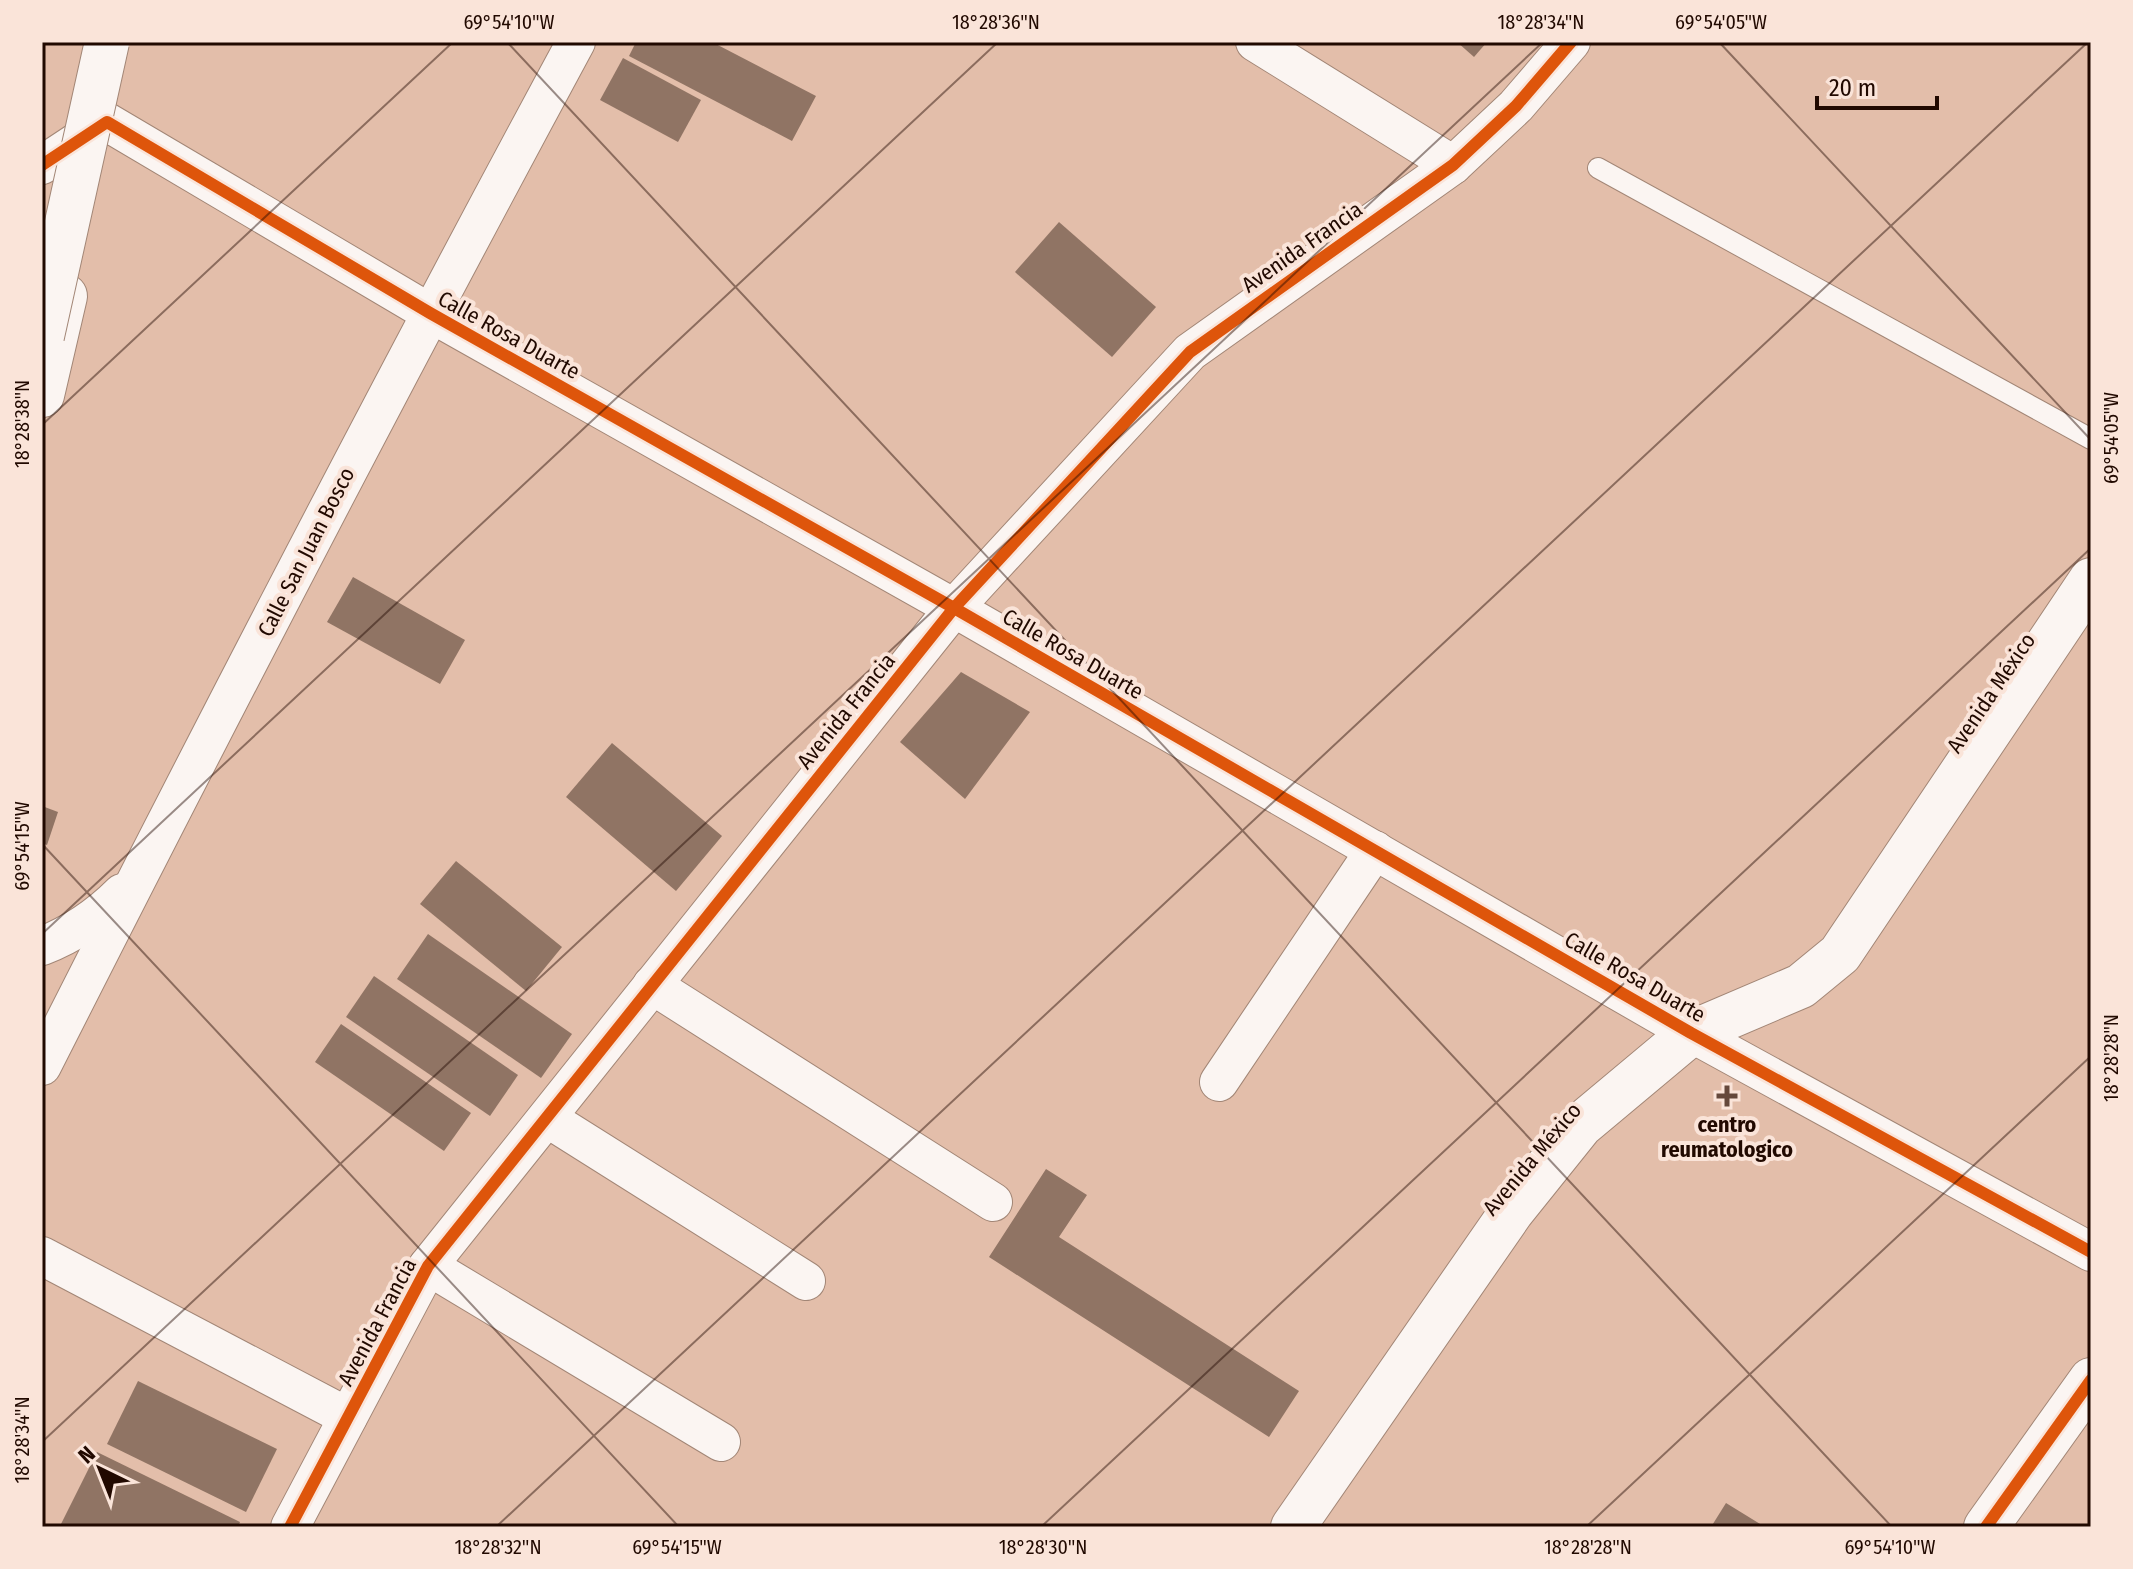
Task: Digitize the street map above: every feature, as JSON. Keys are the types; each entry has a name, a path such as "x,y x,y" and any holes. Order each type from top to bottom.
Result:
{"main road":[{"path":"42,395 107,122 117,54"},
{"path":"42,336 117,54"},
{"name":"Avenida México","path":"1293,1527 1522,1198 1581,1125 1691,1033 1801,986 1840,954 2091,580"},
{"path":"1986,1527 2091,1380"}],"street":[{"path":"82,42 117,54"},
{"name":"Calle San Juan Bosco","path":"42,1066 430,313 576,42"},
{"path":"1255,42 1453,165"},
{"name":"Avenida Francia","path":"290,1527 428,1266 954,608 1190,352 1453,165 1516,106 1571,42"},
{"path":"42,165 107,122"},
{"name":"Calle Rosa Duarte","path":"107,122 430,313 954,608 1691,1033 2091,1252"},
{"path":"1219,1082 1375,850"},
{"path":"42,946 59,940 101,913 136,879"},
{"path":"652,985 993,1202"},
{"path":"547,1118 806,1281"},
{"path":"42,1256 348,1417"},
{"path":"428,1266 721,1442"}],"lane":[{"path":"1598,168 2091,439"}],"building":[{"path":"636,42 712,42 816,96 792,141 629,56"},
{"path":"1457,42 1487,42 1474,57"},
{"path":"623,58 701,100 678,142 600,100"},
{"path":"1059,222 1156,307 1112,357 1015,272"},
{"path":"353,577 465,640 440,684 327,622"},
{"path":"961,672 1030,712 965,799 900,742"},
{"path":"612,743 722,836 676,891 566,797"},
{"path":"42,806 58,812 47,845 42,843"},
{"path":"456,861 562,947 526,991 420,904"},
{"path":"428,934 572,1034 541,1078 397,979"},
{"path":"374,976 518,1075 490,1116 346,1017"},
{"path":"341,1024 471,1113 444,1151 315,1062"},
{"path":"1046,1169 1087,1195 1059,1237 1299,1391 1269,1437 989,1257"},
{"path":"138,1381 277,1449 246,1512 107,1444"},
{"path":"97,1452 240,1522 238,1527 68,1527 61,1524"},
{"path":"1726,1503 1765,1527 1711,1527"}],"cycle path":[{"path":"290,1527 428,1266 954,608 1190,352 1453,165 1516,106 1571,42"},
{"path":"42,165 107,122 430,313 954,608 1691,1033 2091,1252"},
{"path":"1986,1527 2091,1380"}],"place":[{"name":"centro reumatologico","path":"1727,1096"}]}
